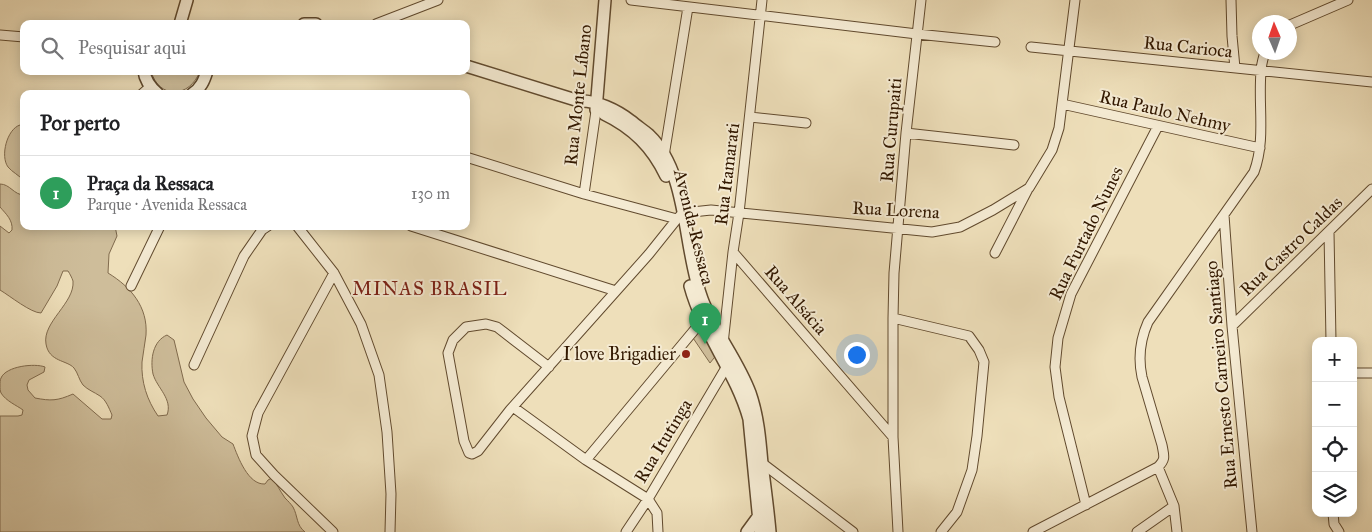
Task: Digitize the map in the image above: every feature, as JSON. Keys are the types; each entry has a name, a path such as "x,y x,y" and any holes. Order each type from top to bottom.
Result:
{"street":[{"path":"181,20 187,0"},
{"path":"386,20 438,0"},
{"name":"Rua Monte Líbano","path":"584,194 596,108 605,0"},
{"path":"631,0 995,42"},
{"name":"Rua Itamarati","path":"720,346 739,213 762,0"},
{"name":"Rua Curupaiti","path":"898,532 893,437 894,273 906,133 921,0"},
{"name":"Rua Lorena","path":"680,216 711,210 932,232 960,227 993,210 1029,188 1052,150 1059,128 1075,0"},
{"path":"1231,0 1235,68"},
{"path":"1297,22 1348,0"},
{"path":"664,156 688,7"},
{"path":"0,35 20,37"},
{"name":"Rua Carioca","path":"1030,46 1372,82"},
{"path":"1033,532 1158,467 1163,461 1164,455 1140,367 1140,348 1144,330 1254,172 1258,163 1263,60"},
{"name":"Avenida Ressaca","path":"470,67 579,101 588,101 604,114 624,125 653,152 669,182 680,216 705,317 740,392 749,419 758,463 764,516 770,532"},
{"path":"145,75 149,90"},
{"path":"197,90 204,82 206,75"},
{"name":"Rua Paulo Nehmy","path":"1062,104 1260,148"},
{"name":"Avenida Ressaca","path":"596,108 623,115 649,136 664,156 674,175 680,216"},
{"path":"750,117 806,123"},
{"name":"Rua Furtado Nunes","path":"1086,505 1058,397 1055,367 1058,338 1071,294 1158,126"},
{"path":"906,133 1014,145"},
{"path":"470,158 584,194 680,216 649,254 549,367 512,407 478,451 472,454 469,453 464,441 448,353 452,340 466,327 486,324 497,327 549,367"},
{"path":"995,253 1029,188"},
{"name":"Rua Castro Caldas","path":"1232,326 1372,189"},
{"name":"Rua Ernesto Carneiro Santiago","path":"1224,215 1232,326 1252,532"},
{"path":"131,286 158,230"},
{"path":"194,365 244,256 262,230"},
{"path":"300,230 334,273 361,324 379,375 387,432 391,494 390,532"},
{"path":"424,230 616,291"},
{"path":"1329,232 1331,337"},
{"name":"Rua Alsácia","path":"733,252 893,437"},
{"path":"333,532 256,455 252,436 258,414 334,273"},
{"path":"586,460 705,317"},
{"path":"893,318 969,336 979,350 984,362 972,470 956,512 941,532"},
{"name":"Avenida Ressaca","path":"720,346 742,374 750,394 757,418 758,463"},
{"name":"Rua Itutinga","path":"626,532 727,366"},
{"path":"1357,373 1372,372"},
{"path":"512,407 586,460 648,498 657,513 658,532"},
{"path":"758,463 853,532"},
{"path":"1158,467 1174,506 1177,532"},
{"path":"1137,532 1174,506"},
{"path":"747,532 764,516"},
{"name":"Avenida Ressaca","path":"760,532 764,516"},
{"path":"1333,517 1334,524 1339,532"}],"shaded area":[{"path":"153,75 198,75 183,90 166,90 155,80"},
{"path":"20,125 20,178 8,167 5,156 8,137"},
{"path":"0,184 3,184 20,194 20,230 116,230 117,236 109,254 108,273 131,291 144,315 146,335 142,362 143,377 148,397 154,410 158,416 167,415 168,404 153,374 152,357 158,342 167,335 174,340 184,382 206,418 222,437 233,444 245,469 254,480 265,484 272,478 295,510 299,523 305,532 0,532 0,416 22,415 23,410 8,401 1,393 0,381 4,374 21,366 35,365 45,367 44,372 29,380 27,385 28,390 35,398 54,400 73,394 102,419 111,419 112,415 102,398 83,385 74,368 54,357 46,344 49,328 72,289 73,281 68,271 63,271 57,286 41,313 26,307 0,290 0,226 9,233 12,230 12,226 9,217 0,207"},
{"path":"700,322 718,353 710,363 691,335"}],"place":[{"name":"Praça da Ressaca","path":"705,344"},
{"name":"I love Brigadier","path":"686,354"}],"district":[{"name":"MINAS BRASIL","path":"430,288"}]}
